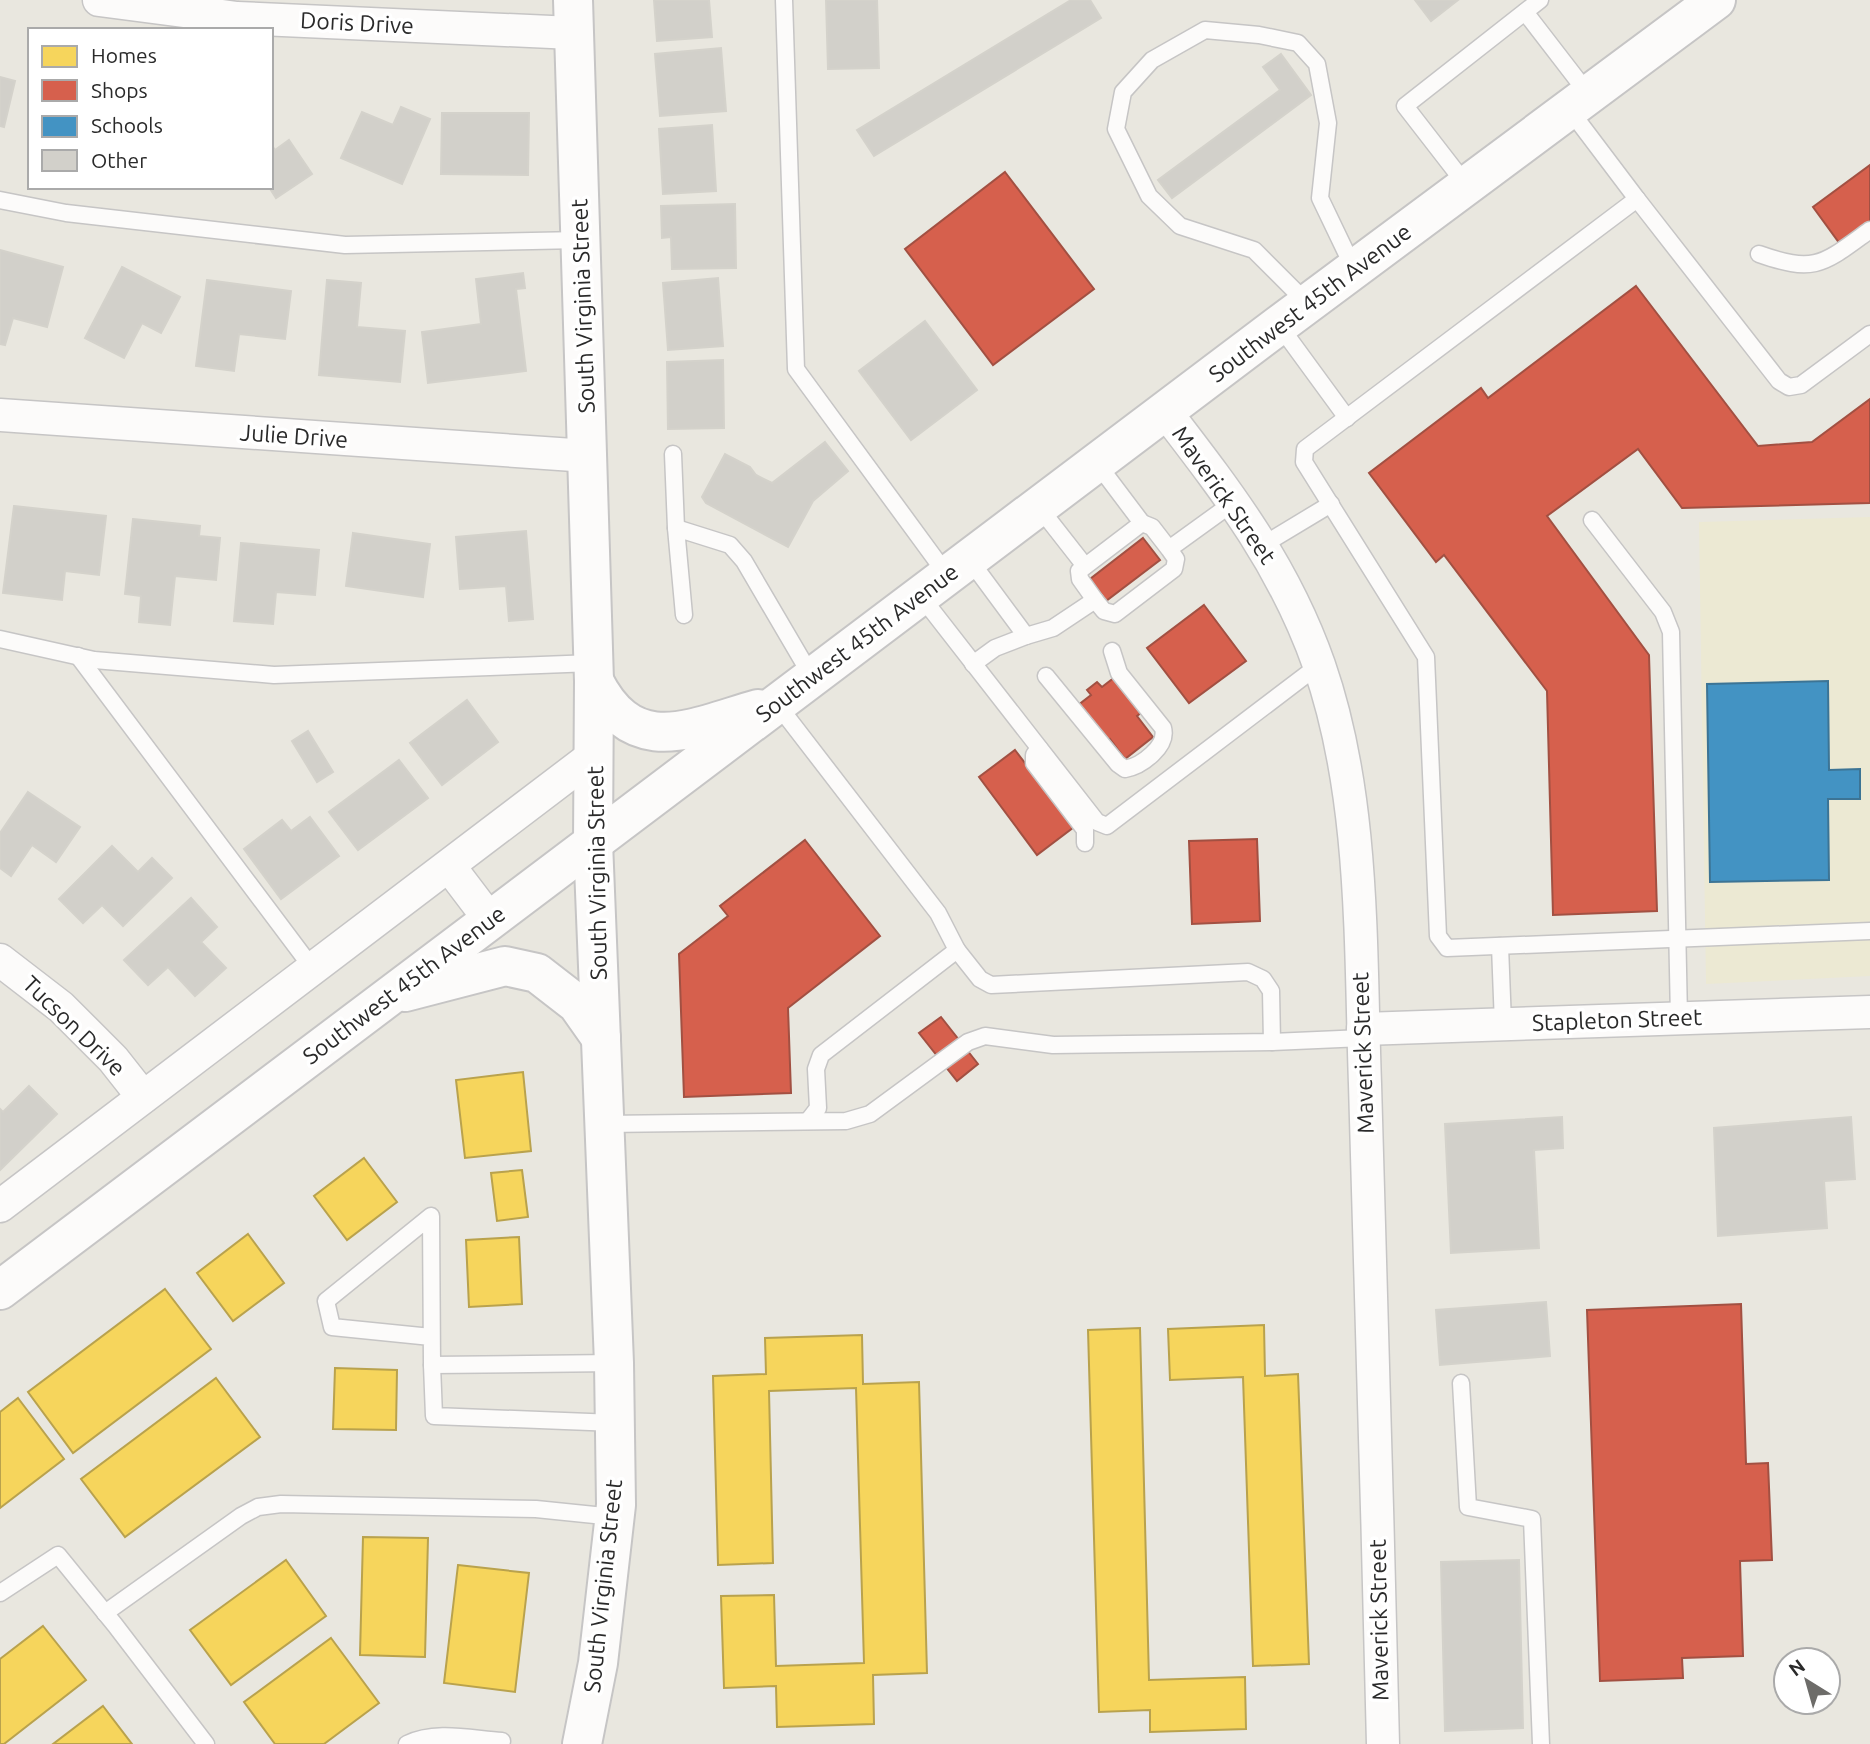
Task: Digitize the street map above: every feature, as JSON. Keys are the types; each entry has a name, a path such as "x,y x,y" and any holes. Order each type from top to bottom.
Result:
{"main road":[{"name":"Southwest 45th Avenue","path":"0,1290 1096,462 1716,0"},
{"name":"South Virginia Street","path":"573,17 588,457 593,672 593,842 615,1423 614,1517 598,1663 582,1744"},
{"path":"593,672 605,703 623,720 652,732 671,733 777,704"},
{"path":"390,996 505,966 537,973 577,1004 601,1038"}],"street":[{"name":"Doris Drive","path":"99,0 237,18 573,17"},
{"name":"Maverick Street","path":"1165,411 1263,545 1301,618 1333,710 1354,817 1363,1034 1383,1744"},
{"name":"Julie Drive","path":"0,415 588,457"},
{"path":"0,1206 594,755"},
{"path":"449,866 490,920"},
{"name":"Tucson Drive","path":"0,960 61,1007 113,1059 144,1097"},
{"name":"Stapleton Street","path":"1363,1034 1503,1024 1870,1012"}],"lane":[{"path":"784,0 796,369 945,576 1026,636"},
{"path":"1466,186 1405,106 1540,0"},
{"path":"1525,12 1637,199 1779,381 1789,387 1801,385 1870,334"},
{"path":"1347,418 1293,315 1254,250 1180,226 1149,196 1116,128 1123,92 1152,60 1205,30 1259,35 1298,43 1317,64 1328,122 1320,198 1354,270"},
{"path":"1637,199 1305,449 1304,462 1426,657 1438,936 1447,948 1870,931"},
{"path":"0,201 66,213 345,245 580,240"},
{"path":"1759,254 1790,264 1816,264 1838,253 1870,230"},
{"path":"673,454 684,614"},
{"path":"1096,462 1142,523 1152,527 1176,559 1174,569 1151,577 1125,596 1115,614 1104,611 1080,579 1079,571 1126,544 1142,523"},
{"path":"1169,549 1234,502"},
{"path":"1263,545 1331,504"},
{"path":"1038,506 1095,564"},
{"path":"1592,520 1663,612 1671,632 1679,1018"},
{"path":"676,528 730,545 744,561 812,677"},
{"path":"945,576 973,664 1097,822 1107,826 1319,665"},
{"path":"973,664 995,648 1053,628 1095,600"},
{"path":"0,639 94,660 274,675 593,672"},
{"path":"1046,676 1118,764 1125,769 1133,767 1163,745 1165,736 1163,728 1119,673 1112,652"},
{"path":"78,656 313,969"},
{"path":"777,704 939,913 957,950 980,979 991,985 1248,972 1263,979 1271,991 1272,1042"},
{"path":"1039,748 1034,755 1034,763 1085,830 1085,843"},
{"path":"1500,946 1503,1024"},
{"path":"808,1121 818,1108 816,1069 821,1055 957,950"},
{"path":"604,1124 846,1121 870,1115 968,1042 985,1036 1053,1045 1272,1042 1363,1034"},
{"path":"431,1337 332,1327 326,1301 431,1216 434,1416 615,1423"},
{"path":"432,1365 614,1363"},
{"path":"1461,1383 1468,1507 1532,1519 1541,1744"},
{"path":"105,1613 241,1516 258,1507 281,1504 536,1509 614,1517"},
{"path":"0,1593 58,1555 206,1744"},
{"path":"407,1744 419,1738 439,1736 502,1741"}],"shaded area":[{"path":"1870,517 1870,976 1706,984 1699,522"}],"building: Homes":[{"path":"523,1072 531,1151 465,1158 456,1080"},
{"path":"364,1158 397,1202 347,1240 314,1196"},
{"path":"522,1170 528,1217 497,1221 491,1173"},
{"path":"248,1234 284,1283 233,1321 197,1273"},
{"path":"519,1237 522,1304 469,1307 466,1240"},
{"path":"165,1289 211,1349 73,1453 28,1392"},
{"path":"1264,1325 1265,1376 1298,1374 1309,1664 1253,1666 1243,1377 1170,1380 1168,1329"},
{"path":"1140,1328 1149,1680 1245,1677 1246,1729 1150,1732 1150,1710 1099,1712 1088,1330"},
{"path":"862,1335 863,1384 919,1382 927,1673 873,1675 874,1724 777,1727 776,1686 724,1688 721,1596 774,1595 776,1666 864,1663 856,1388 769,1391 773,1563 718,1565 713,1376 766,1374 765,1338"},
{"path":"335,1368 397,1370 396,1430 333,1429"},
{"path":"216,1378 260,1437 125,1537 81,1479"},
{"path":"18,1398 64,1459 0,1508 0,1412"},
{"path":"363,1537 428,1538 425,1657 360,1655"},
{"path":"286,1560 326,1616 231,1685 190,1630"},
{"path":"458,1565 529,1573 515,1692 444,1683"},
{"path":"43,1626 86,1680 4,1744 0,1744 0,1659"},
{"path":"331,1638 379,1703 324,1744 275,1744 244,1702"},
{"path":"103,1706 132,1744 53,1744"}],"building: Shops":[{"path":"1870,165 1870,222 1840,244 1813,207"},
{"path":"1005,172 1094,289 993,365 905,249"},
{"path":"1636,286 1758,446 1812,442 1870,399 1870,503 1682,508 1638,449 1547,516 1649,655 1657,911 1553,915 1547,691 1444,555 1436,562 1369,473 1481,388 1488,398"},
{"path":"1143,538 1160,560 1106,601 1090,579"},
{"path":"1204,605 1246,661 1189,703 1147,648"},
{"path":"1115,677 1142,712 1137,716 1153,737 1125,759 1110,739 1105,743 1077,706 1091,695 1087,690 1097,682 1102,687"},
{"path":"1015,750 1074,827 1037,855 979,777"},
{"path":"1257,839 1260,921 1192,924 1189,841"},
{"path":"805,840 880,936 788,1008 791,1093 684,1097 679,954 728,916 720,906"},
{"path":"941,1017 978,1064 957,1081 919,1033"},
{"path":"1741,1304 1746,1464 1768,1463 1772,1560 1740,1561 1743,1656 1682,1658 1683,1678 1600,1681 1587,1310"}],"building: Schools":[{"path":"1828,681 1829,770 1860,769 1860,799 1828,799 1829,880 1710,882 1707,684"}],"building: Other":[{"path":"654,0 709,0 712,37 657,41"},
{"path":"826,0 877,0 879,68 828,69"},
{"path":"1071,0 1090,0 1101,18 874,156 857,130"},
{"path":"1415,0 1458,0 1431,21"},
{"path":"721,48 726,111 660,116 655,54"},
{"path":"1281,54 1311,95 1172,198 1158,180 1280,90 1263,67"},
{"path":"0,77 15,81 4,127 0,126"},
{"path":"401,107 430,119 402,184 341,158 362,112 393,125"},
{"path":"442,113 529,113 528,175 441,174"},
{"path":"712,125 716,191 663,194 659,129"},
{"path":"289,140 312,174 276,198 270,189 273,189 273,147 275,150"},
{"path":"735,204 736,268 672,269 671,237 662,238 661,206"},
{"path":"0,250 63,267 47,327 13,318 5,345 0,344"},
{"path":"122,267 180,297 161,333 142,323 124,358 85,338"},
{"path":"523,273 525,288 516,289 526,371 428,383 422,332 481,324 476,279"},
{"path":"718,278 723,346 668,350 663,283"},
{"path":"207,280 291,291 285,339 239,334 234,371 196,366"},
{"path":"327,280 361,283 357,327 405,331 400,382 319,375"},
{"path":"925,321 977,390 911,440 859,371"},
{"path":"723,360 724,428 668,429 667,362"},
{"path":"825,442 848,471 813,501 788,547 706,503 702,497 725,454 772,483"},
{"path":"14,506 106,516 99,575 65,571 62,600 3,593"},
{"path":"133,519 200,526 199,536 220,538 216,580 175,576 170,625 139,622 141,596 125,594"},
{"path":"526,531 533,619 509,621 506,586 460,589 456,537"},
{"path":"353,533 430,544 423,597 346,586"},
{"path":"241,543 319,550 315,595 276,592 273,624 234,621"},
{"path":"467,700 498,742 442,785 410,743"},
{"path":"308,731 333,772 317,782 292,741"},
{"path":"399,760 428,798 358,850 329,812"},
{"path":"28,792 80,827 56,862 32,845 11,876 0,868 0,833"},
{"path":"310,817 339,856 281,899 244,849 282,820 291,831"},
{"path":"112,846 138,872 152,858 172,878 123,926 102,905 83,923 59,899"},
{"path":"191,898 217,927 201,942 226,968 195,996 168,967 148,985 124,960"},
{"path":"29,1086 57,1114 0,1170 0,1109 3,1112"},
{"path":"1562,1117 1563,1148 1534,1150 1539,1248 1451,1253 1445,1124"},
{"path":"1851,1117 1855,1179 1824,1181 1827,1228 1718,1236 1714,1128"},
{"path":"1546,1302 1550,1356 1440,1365 1436,1310"},
{"path":"1519,1560 1523,1728 1445,1731 1441,1562"}]}
